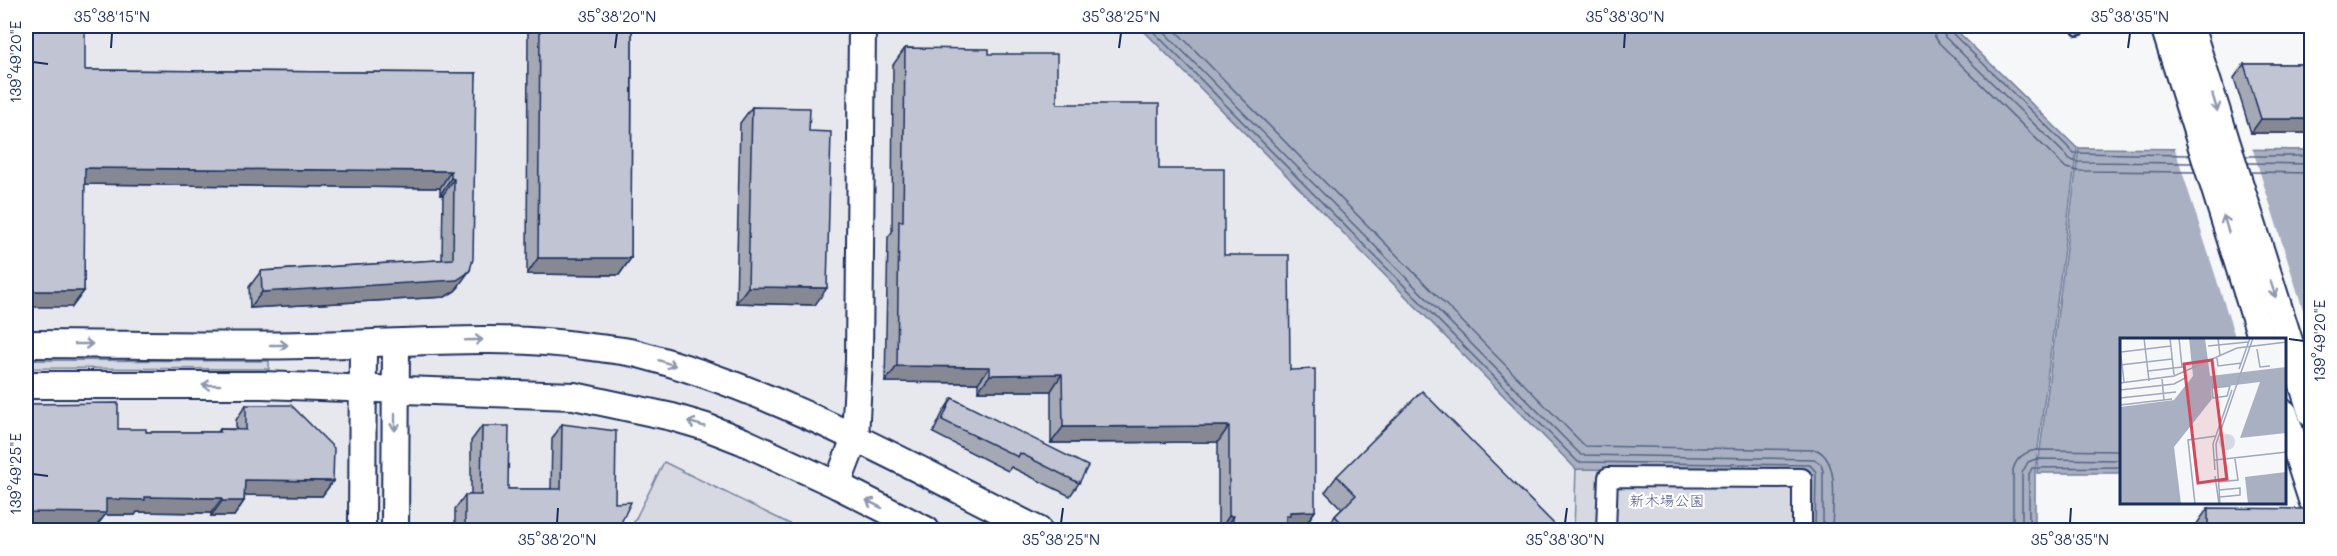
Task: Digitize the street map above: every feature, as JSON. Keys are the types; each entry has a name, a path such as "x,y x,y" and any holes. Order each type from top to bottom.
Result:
{"street":[{"path":"837,485 855,438 859,360 862,26"},
{"path":"2167,36 2261,338"},
{"path":"2194,36 2312,414"},
{"path":"26,344 306,345 483,340 560,342 636,353 714,378 768,399 855,438 1038,531"},
{"path":"395,531 396,343"},
{"path":"362,531 363,344"},
{"path":"26,385 262,386 574,396 625,406 706,427 837,485 926,531"},
{"path":"2286,419 2312,500"},
{"path":"1606,531 1608,477 1802,478 1802,531"}],"shaded area":[{"path":"26,26 1139,26 1576,469 1810,530 26,530"}],"green space":[{"path":"26,360 269,361 269,369 26,368"},
{"path":"664,462 802,530 630,530"},
{"name":"新木場公園","path":"1576,469 1810,471 1810,530 1574,530"}],"water":[{"path":"1139,26 1952,26 2077,148 2035,472 2035,530 1810,530 1810,471 1576,469"},
{"path":"2079,148 2311,150 2311,475 2286,350 2286,338 2120,338 2120,473 2037,473"}],"pier":[{"path":"2174,146 2252,147 2311,335 2312,478 2286,478 2286,338 2235,338"}],"building":[{"path":"26,26 85,26 85,70 476,73 473,259 470,270 457,280 262,292 261,271 453,259 454,179 451,178 451,171 85,168 84,291 26,291"},
{"path":"540,26 632,26 631,258 538,258"},
{"path":"905,48 989,49 989,54 1057,54 1057,104 1159,104 1159,169 1224,169 1224,255 1289,255 1290,370 1315,369 1315,511 1290,512 1290,516 1286,516 1286,531 1233,531 1233,516 1229,516 1229,426 1063,427 1062,374 990,375 990,367 897,366 899,221 903,221"},
{"path":"2244,64 2312,64 2312,119 2261,119"},
{"path":"752,107 810,108 809,131 831,132 827,288 748,287"},
{"path":"1422,391 1561,531 1350,531 1335,516 1356,495 1337,476"},
{"path":"952,398 1088,466 1079,483 1020,453 1018,457 942,420"},
{"path":"118,403 118,429 146,429 146,432 246,430 246,405 291,405 334,448 333,481 245,480 244,501 222,501 222,498 145,497 145,500 106,499 106,513 26,512 26,404"},
{"path":"562,424 616,431 615,503 631,502 617,531 465,531 465,495 481,495 482,426 509,426 508,489 561,489"},
{"path":"2208,508 2308,509 2308,531 2208,531"}]}
